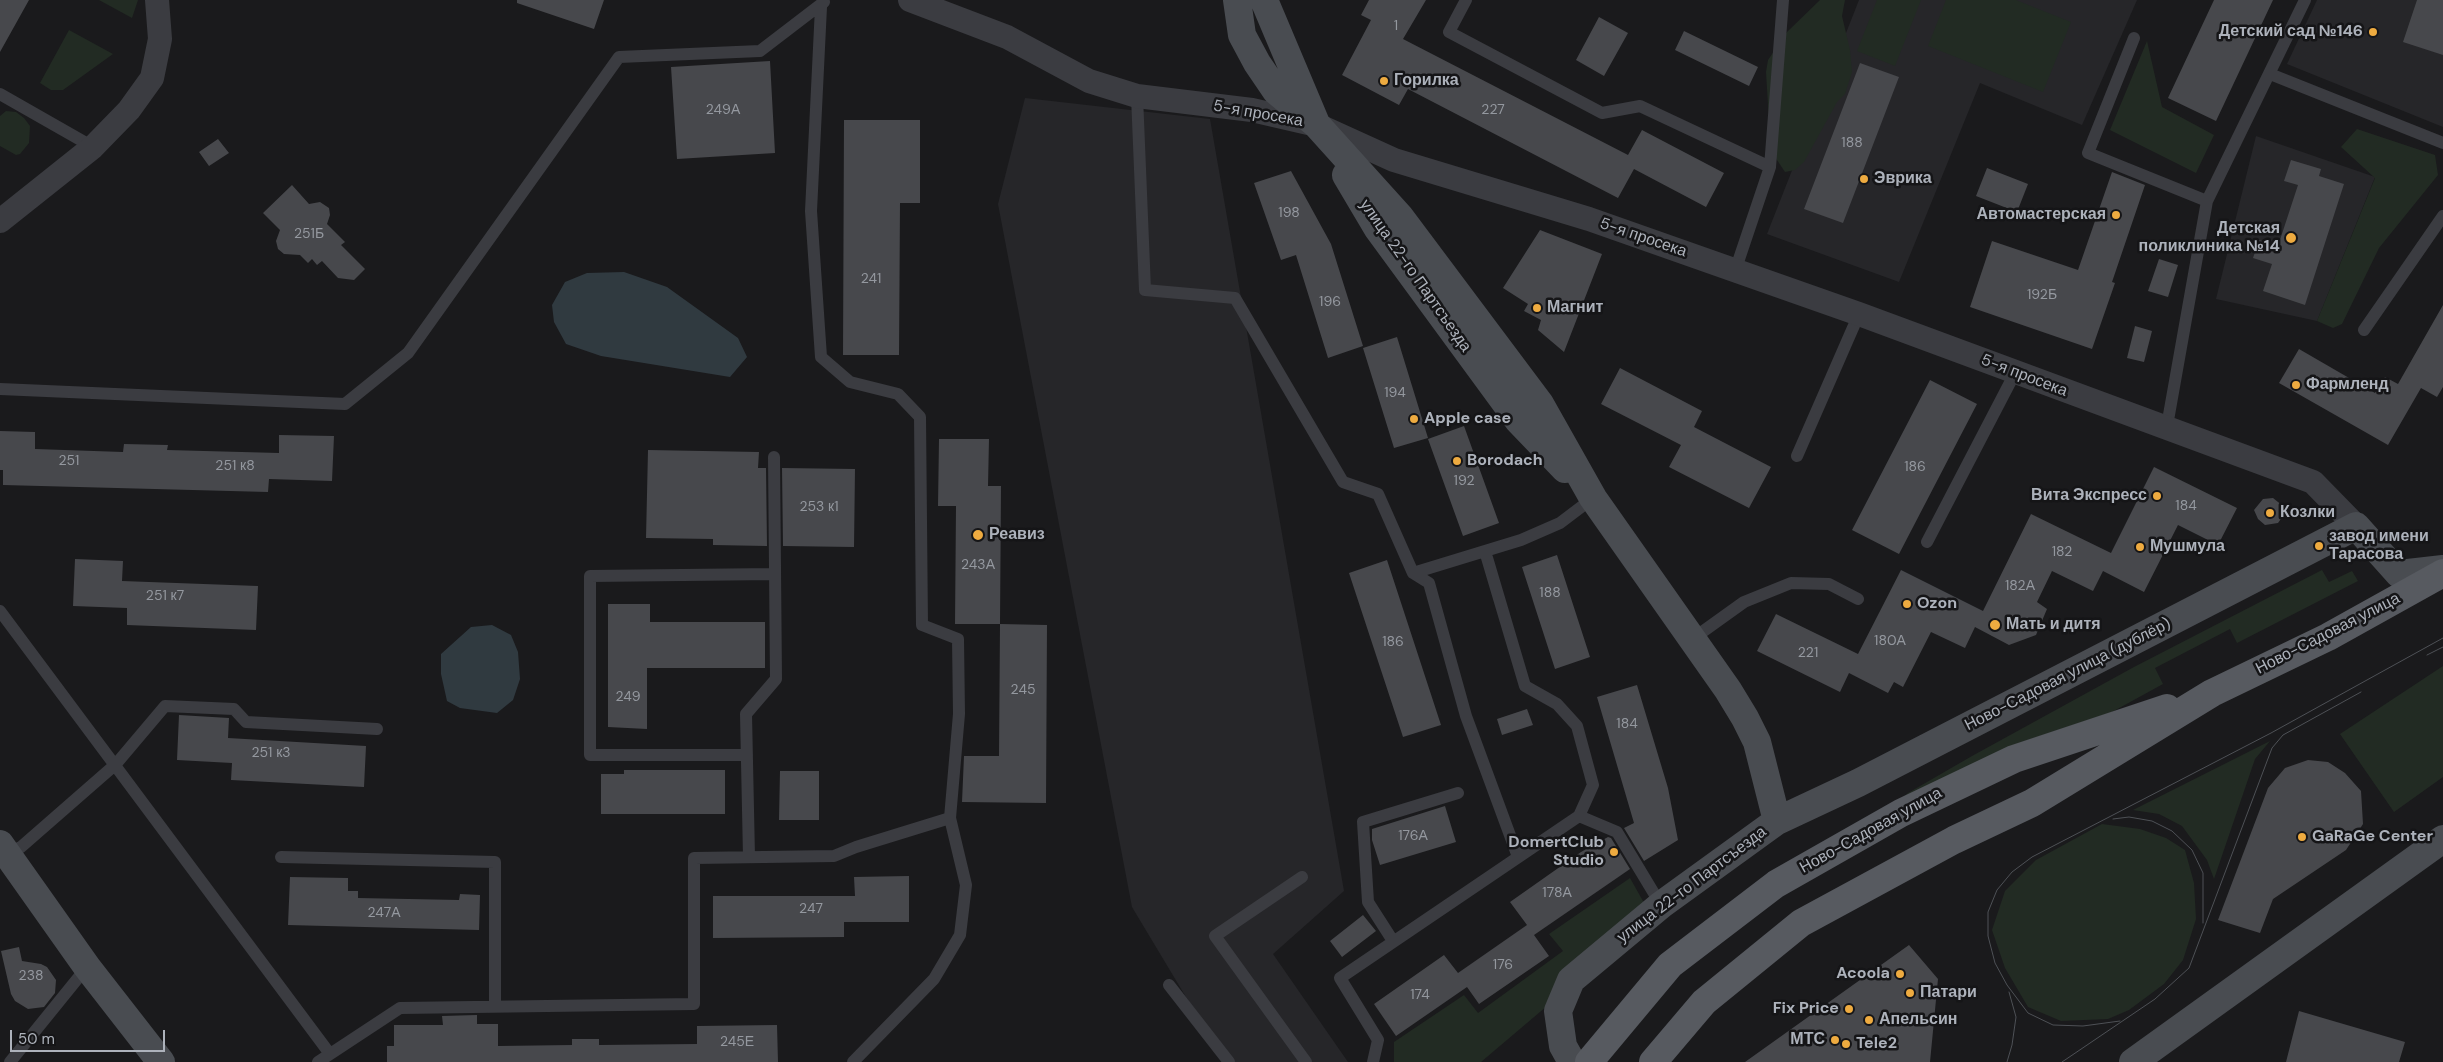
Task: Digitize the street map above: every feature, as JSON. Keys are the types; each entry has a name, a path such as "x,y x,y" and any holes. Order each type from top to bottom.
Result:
{"main road":[{"path":"1237,0 1242,35 1257,63 1276,91 1317,125"},
{"path":"1264,0 1317,125"},
{"name":"улица 22-го Партсъезда","path":"1317,125 1378,229 1512,412 1593,498 1691,640 1728,690 1757,742 1777,821 1661,905 1571,980 1558,1011 1563,1046 1572,1062"},
{"path":"2356,526 2399,574 2443,571"},
{"name":"Ново-Садовая улица (дублёр)","path":"1777,821 1867,779 2356,526"},
{"name":"Ново-Садовая улица","path":"1653,1062 1704,1002 1801,923 1954,840 2032,803 2212,693 2328,637 2443,571"},
{"name":"Ново-Садовая улица","path":"1588,1062 1670,965 1726,920 1799,870 1942,792 2014,759 2212,693"},
{"path":"2133,1062 2443,839"},
{"path":"2,851 161,1062"}],"street":[{"path":"0,221 93,147 129,110 152,78 160,39 157,0"},
{"name":"5-я просека","path":"910,0 1007,37 1089,81 1137,96 1252,110 1317,125 1394,160 1589,219 1859,314 2015,373 2167,426 2313,482 2356,526"}],"lane":[{"path":"1466,0 1449,32 1602,113 1640,106 1770,167"},
{"path":"1734,270 1770,167 1783,0"},
{"path":"2167,426 2207,201 2305,0"},
{"path":"0,389 345,404 408,353 619,57 760,51 823,3"},
{"path":"823,3 811,211 821,357 850,382 898,394 920,417 922,625 958,639 958,714 950,818 966,886 960,935 934,979 853,1062"},
{"path":"2134,38 2088,153 2207,201"},
{"path":"2270,74 2443,143"},
{"path":"0,94 93,147"},
{"path":"1137,96 1144,290 1235,298 1343,482 1378,494 1413,573 1429,583 1466,716 1518,857"},
{"path":"2364,330 2443,216"},
{"path":"1797,456 1859,314"},
{"path":"1927,542 2015,373"},
{"path":"749,857 746,714 776,679 774,457"},
{"path":"1413,573 1521,540 1560,523 1593,498"},
{"path":"1373,1062 1378,1040 1340,978 1579,816 1593,785 1577,726 1557,704 1525,686 1485,551"},
{"path":"747,755 590,755 590,576 775,574"},
{"path":"1691,640 1744,602 1791,583 1829,584 1858,600"},
{"path":"0,611 116,764 330,1054"},
{"path":"2,851 22,847 116,764 165,706 234,709 246,722 377,729"},
{"path":"1393,942 1368,902 1363,822 1458,793"},
{"path":"1579,816 1617,832 1661,905"},
{"path":"318,1062 400,1008 694,1004 694,858 834,856 856,847 950,818"},
{"path":"281,857 495,862 495,1006"},
{"path":"1302,877 1215,936 1306,1062"},
{"path":"10,1062 88,967"},
{"path":"1169,985 1229,1062"}],"shaded area":[{"path":"99,0 138,0 132,18"},
{"path":"1820,0 1845,0 1842,16 1850,50 1852,72 1845,94 1837,102 1804,162 1795,170 1785,172 1773,154 1770,138 1766,72 1768,60 1787,32"},
{"name":"Эврика","path":"1859,0 2137,0 2082,125 1980,83 1899,282 1767,234"},
{"path":"1877,0 1921,0 1895,66 1857,51"},
{"path":"1946,0 2016,0 2071,22 2043,92 1928,46"},
{"name":"Детский сад №146","path":"2317,0 2443,0 2443,127 2287,64"},
{"path":"69,30 113,54 63,90 51,90 40,83"},
{"path":"2147,41 2162,107 2214,135 2196,173 2110,130"},
{"path":"1025,98 1210,119 1344,891 1273,954 1348,1062 1225,1062 1132,907 998,204"},
{"path":"6,111 16,112 30,126 29,143 20,154 16,155 0,146 0,116"},
{"path":"2357,129 2435,155 2438,175 2379,248 2342,324 2333,328 2317,321 2375,178 2341,147"},
{"name":"Детская поликлиника №14","path":"2256,136 2375,177 2317,321 2216,299"},
{"path":"624,272 667,287 738,338 747,357 730,377 601,356 566,344 554,322 552,305 565,282 587,273"},
{"path":"2322,570 2329,582 2352,571 2358,581 2237,643 2230,629 2155,668 2163,684 1884,837 1871,824 1908,793 1972,756 2134,667"},
{"path":"492,625 511,635 518,652 520,679 513,700 497,713 460,708 447,701 441,674 441,654 471,627"},
{"path":"2443,666 2443,777 2394,812 2340,734"},
{"path":"2270,741 2255,759 2214,879 2207,860 2182,826 2159,814 2133,810"},
{"path":"2102,824 2140,829 2166,838 2185,850 2194,883 2196,919 2183,960 2164,984 2129,1010 2108,1019 2061,1021 2028,1007 2005,968 1992,930 2005,891 2036,860"},
{"path":"1630,878 1652,917 1481,1062 1394,1062 1394,1042 1464,995 1478,1013 1563,951 1549,934"}],"building":[{"path":"0,0 29,0 0,52"},
{"path":"517,0 604,0 594,29 517,3"},
{"path":"1369,0 1426,0 1403,39 1628,155 1642,130 1724,173 1706,207 1634,169 1618,198 1408,89 1399,105 1342,75 1371,20 1361,15"},
{"path":"2214,0 2273,0 2216,121 2168,98"},
{"path":"2417,0 2443,0 2443,55 2403,42"},
{"path":"1599,17 1628,33 1604,76 1576,60"},
{"path":"1684,31 1758,67 1749,86 1675,50"},
{"path":"770,61 775,153 677,159 671,67"},
{"path":"1860,63 1899,77 1843,223 1804,209"},
{"path":"844,120 920,120 920,203 900,203 899,355 843,355"},
{"path":"218,139 229,153 209,166 199,152"},
{"path":"2291,160 2321,169 2319,176 2344,184 2305,305 2263,291 2272,264 2253,258 2259,240 2278,246 2298,185 2284,181"},
{"path":"1987,168 2028,184 2017,212 1976,196"},
{"path":"1291,171 1331,244 1363,346 1328,358 1296,255 1281,260 1254,183"},
{"path":"2112,172 2145,185 2112,282 2115,283 2092,349 1970,307 1992,241 2078,270"},
{"path":"292,185 309,204 320,202 329,208 330,215 327,224 345,242 341,245 365,269 354,280 338,278 322,261 317,265 312,259 308,263 300,255 284,254 278,249 276,241 280,230 263,213"},
{"path":"1540,230 1602,254 1564,352 1538,330 1541,320 1524,311 1528,304 1503,288"},
{"path":"2159,259 2178,265 2168,297 2148,291"},
{"path":"2443,305 2443,387 2437,397 2421,388 2388,445 2279,383 2299,349 2375,393 2385,377 2398,384"},
{"path":"2135,326 2152,331 2144,362 2127,358"},
{"path":"1397,337 1428,438 1394,448 1363,348"},
{"path":"1620,368 1702,411 1694,427 1771,467 1749,508 1669,467 1681,445 1601,404"},
{"path":"1930,380 1977,404 1899,554 1852,530"},
{"path":"1464,426 1499,523 1463,536 1428,439"},
{"path":"0,431 35,432 35,449 123,452 124,444 168,445 167,450 279,453 279,435 334,436 332,481 269,479 268,492 3,485 3,470 0,470"},
{"path":"939,439 989,439 988,486 1001,486 1000,624 955,624 956,506 938,506"},
{"path":"648,450 759,452 758,468 766,468 767,546 713,545 713,539 646,538"},
{"path":"2154,467 2237,508 2218,545 2178,525 2144,592 2103,571 2093,591 2052,571 2037,602 2047,609 2036,635 2009,645 1975,627 1965,648 1931,632 1903,687 1894,682 1888,693 1849,673 1840,692 1757,651 1776,614 1858,654 1901,570 1983,611 2031,514 2111,553"},
{"path":"782,468 855,469 854,547 783,546"},
{"name":"Козлки","path":"2273,498 2283,506 2283,516 2278,523 2265,525 2258,519 2254,510 2263,499"},
{"path":"1557,555 1590,657 1555,669 1522,567"},
{"path":"75,559 123,561 122,581 258,586 256,630 127,625 127,608 73,606"},
{"path":"1387,560 1441,725 1403,737 1349,573"},
{"path":"608,604 650,604 650,622 765,622 765,668 647,668 647,729 608,727"},
{"path":"1000,624 1047,625 1046,803 962,802 964,756 999,756"},
{"path":"1637,685 1668,788 1678,840 1644,861 1624,828 1634,823 1597,697"},
{"path":"1527,709 1533,725 1502,735 1497,719"},
{"path":"179,715 229,718 228,738 366,746 364,787 231,780 232,763 177,760"},
{"name":"GaRaGe Center","path":"2308,760 2328,762 2345,773 2361,791 2363,824 2346,850 2273,899 2260,933 2218,920 2268,788 2285,768"},
{"path":"624,770 725,770 725,814 601,814 601,774 624,774"},
{"path":"780,771 819,771 819,820 779,820"},
{"path":"1445,806 1456,842 1380,865 1372,840 1372,829"},
{"path":"1608,837 1611,838 1630,869 1534,935 1549,956 1479,1004 1467,987 1396,1036 1374,1004 1444,955 1458,973 1527,925 1510,902 1581,852"},
{"path":"909,876 909,922 844,922 844,937 713,938 713,896 855,896 854,877"},
{"path":"290,877 348,878 348,891 358,891 358,898 459,900 460,894 480,895 479,930 288,925"},
{"path":"1363,915 1376,931 1342,957 1330,941"},
{"name":"Апельсин","path":"1909,945 1938,979 1930,1062 1745,1062"},
{"path":"19,947 22,961 41,964 47,967 56,980 55,993 44,1007 28,1009 15,1001 11,994 1,951"},
{"path":"2299,1011 2405,1042 2399,1062 2286,1062"},
{"path":"477,1015 477,1024 498,1024 498,1046 572,1045 572,1039 599,1039 599,1045 697,1044 697,1026 777,1025 778,1062 387,1062 387,1046 394,1046 394,1025 443,1025 442,1016"}],"tram line":[{"path":"2120,1021 2083,1026 2053,1025 2028,1013 2007,985 1995,963 1988,936 1988,912 1997,890 2012,872 2032,857 2271,733 2443,638"},
{"path":"2427,655 2443,647"},
{"path":"2062,1062 2155,999 2189,968 2272,748 2283,735 2361,692"},
{"path":"2113,819 2129,817 2152,821 2172,831 2192,850 2203,873 2203,923"},
{"path":"2007,1062 2012,1045 2016,1017 2009,992"}],"place":[{"name":"Детский сад №146","path":"2373,32"},
{"name":"Горилка","path":"1384,81"},
{"name":"Эврика","path":"1864,179"},
{"name":"Автомастерская","path":"2116,215"},
{"name":"Детская поликлиника №14","path":"2291,238"},
{"name":"Магнит","path":"1537,308"},
{"name":"Фармленд","path":"2296,385"},
{"name":"Apple case","path":"1414,419"},
{"name":"Borodach","path":"1457,461"},
{"name":"Вита Экспресс","path":"2157,496"},
{"name":"Козлки","path":"2270,513"},
{"name":"Реавиз","path":"978,535"},
{"name":"завод имени Тарасова","path":"2319,546"},
{"name":"Мушмула","path":"2140,547"},
{"name":"Ozon","path":"1907,604"},
{"name":"Мать и дитя","path":"1995,625"},
{"name":"GaRaGe Center","path":"2302,837"},
{"name":"DomertClub Studio","path":"1614,852"},
{"name":"Acoola","path":"1900,974"},
{"name":"Патари","path":"1910,993"},
{"name":"Fix Price","path":"1849,1009"},
{"name":"Апельсин","path":"1869,1020"},
{"name":"МТС","path":"1835,1040"},
{"name":"Tele2","path":"1846,1044"}]}
